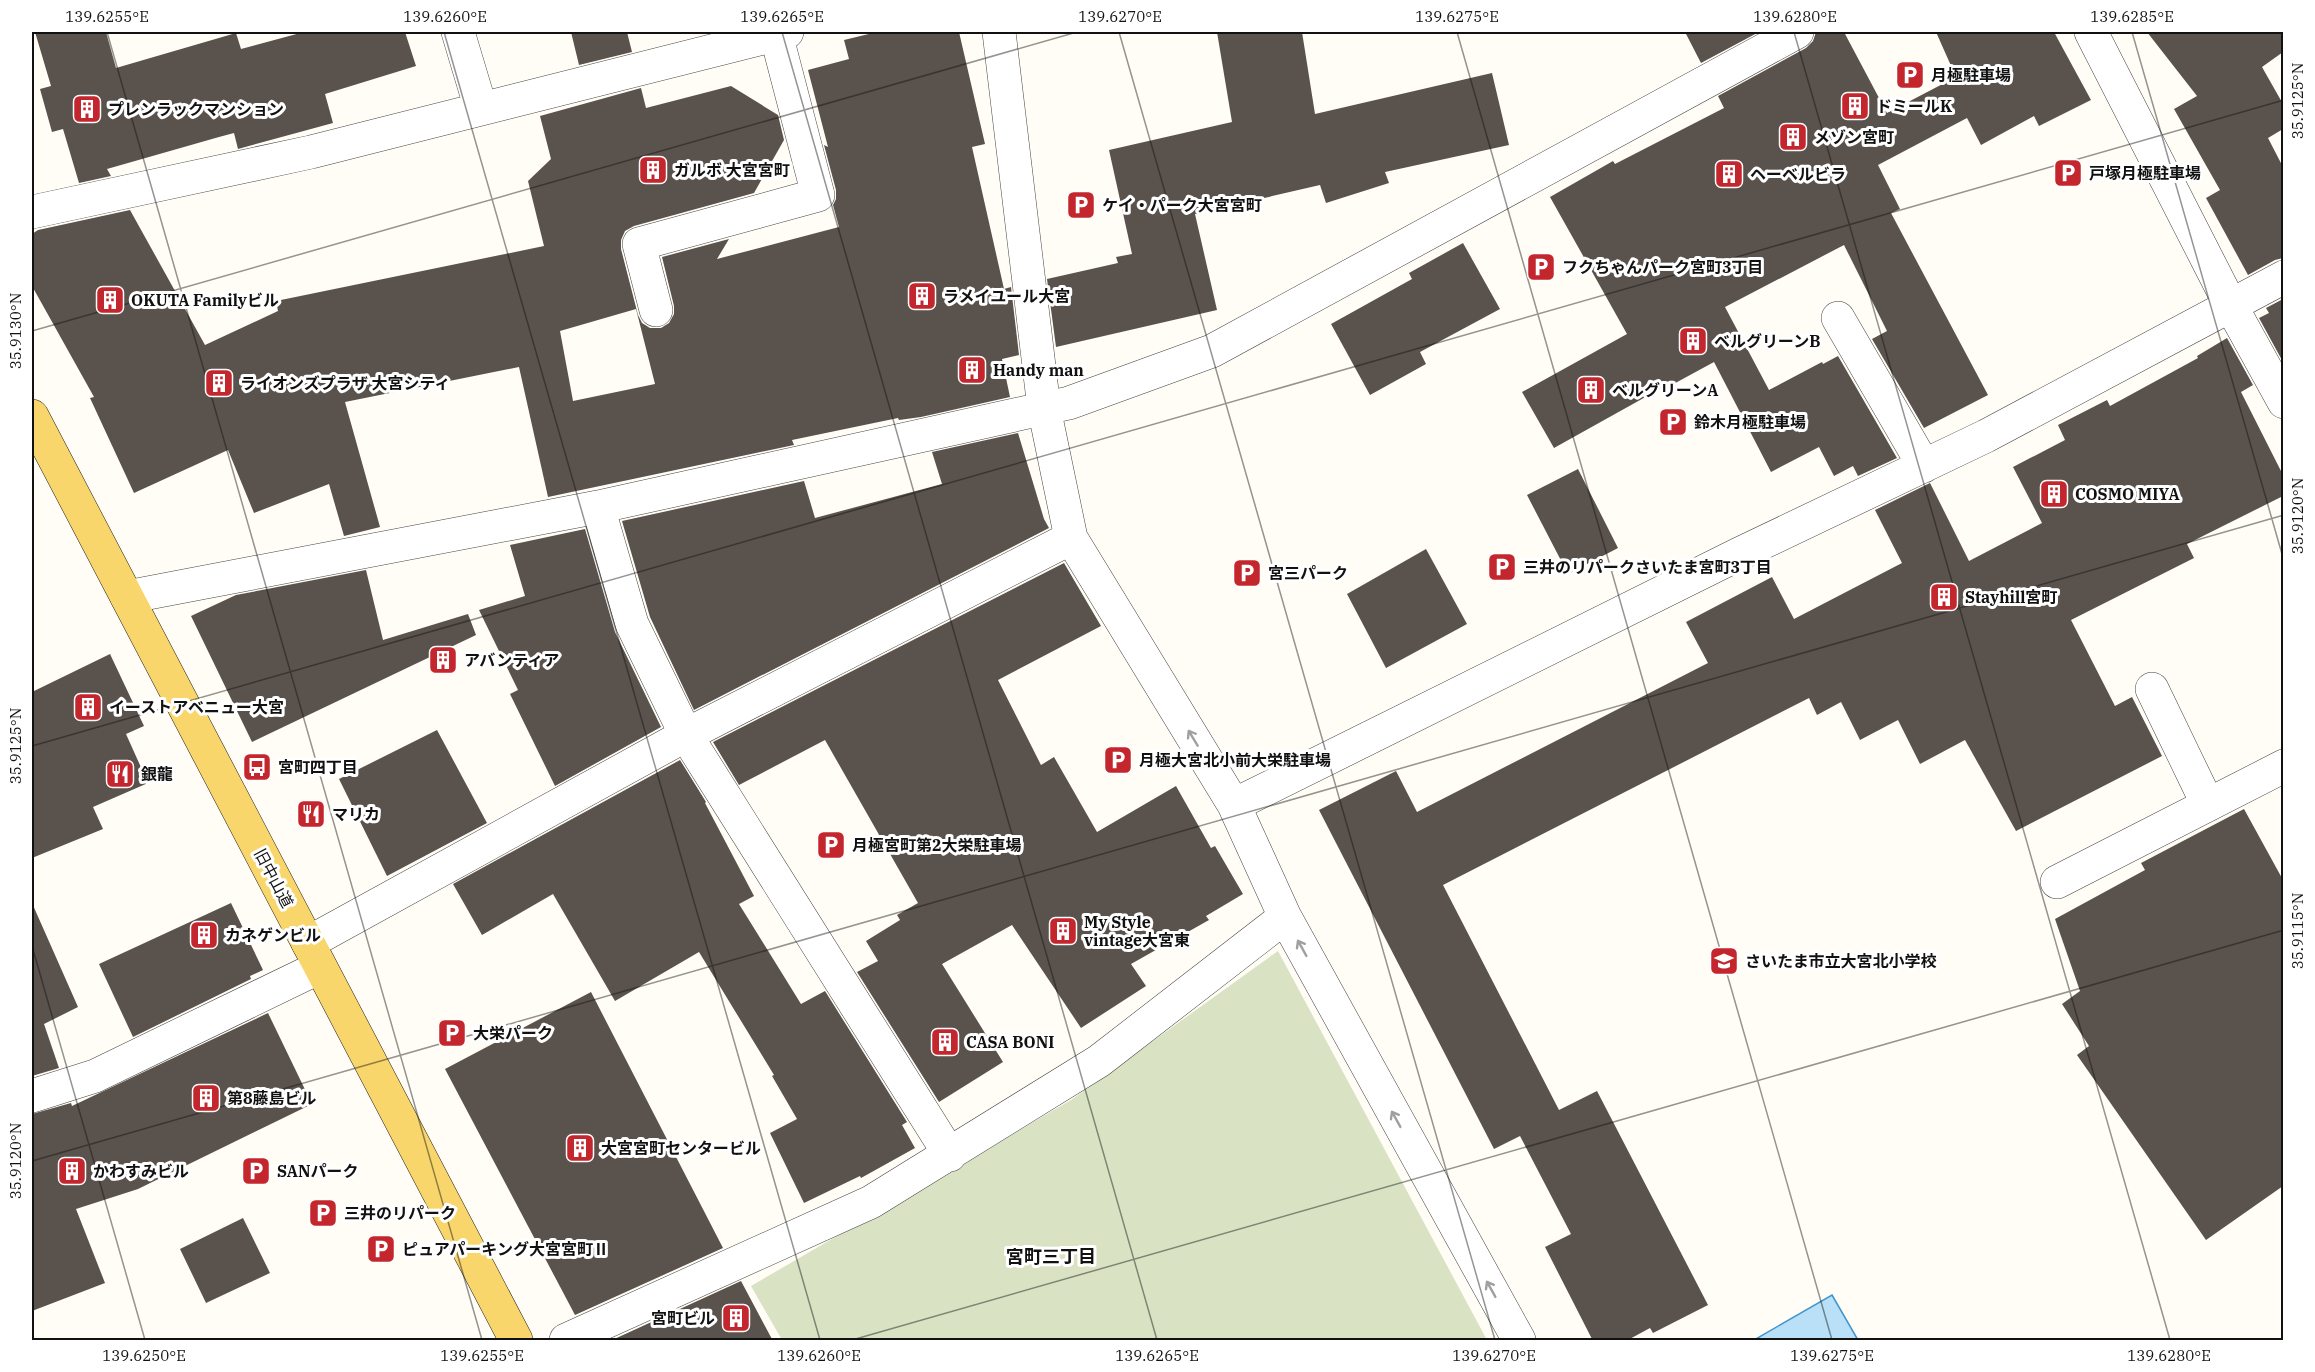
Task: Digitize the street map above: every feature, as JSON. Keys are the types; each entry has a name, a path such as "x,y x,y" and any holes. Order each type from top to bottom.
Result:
{"main road":[{"name":"旧中山道","path":"32,416 516,1341"}],"street":[{"path":"458,32 481,110"},
{"path":"999,32 1044,408 1071,538 1234,805 1285,917 1519,1341"},
{"path":"127,597 598,507 1069,403 1212,351 1797,32"},
{"path":"2091,32 2230,306 2283,402"},
{"path":"32,212 311,152 781,33 818,195 639,244 656,310"},
{"path":"1234,805 1739,554 1986,435 2283,277"},
{"path":"1838,318 1924,466"},
{"path":"598,507 632,624 686,735 950,1155"},
{"path":"32,1096 95,1076 314,955 686,735 1071,538"},
{"path":"2151,689 2208,805"},
{"path":"2057,882 2283,766"},
{"path":"566,1341 871,1202 1099,1061 1285,917"}],"green space":[{"path":"1278,951 1487,1340 782,1340 751,1286 1071,1100"}],"water":[{"path":"1832,1295 1858,1340 1754,1340"}],"building":[{"path":"35,32 106,32 116,68 236,33 241,49 304,32 405,32 416,66 325,94 333,123 238,149 234,133 107,169 111,176 79,183 63,129 52,132 40,89 51,86"},
{"path":"571,32 627,32 632,52 579,65"},
{"path":"877,32 959,32 985,144 972,147 1004,289 1011,287 1019,355 1002,359 1010,397 921,417 899,420 898,418 792,440 794,445 548,497 519,367 345,402 380,527 344,536 329,484 254,513 228,450 134,493 90,398 94,397 32,286 32,234 38,230 130,210 205,345 278,311 276,301 544,246 528,181 551,159 540,116 641,88 646,108 731,86 778,115 784,140 754,193 634,226 625,231 621,240 621,249 638,315 642,323 650,328 661,328 669,323 674,314 662,257 729,239 717,259 839,227 833,205 836,190 824,145 828,147 808,70 849,59 844,40","holes":["636,309 655,384 573,401 560,331"]},
{"path":"1217,32 1302,32 1315,114 1492,73 1509,145 1385,172 1389,183 1326,203 1320,185 1195,214 1217,310 1056,347 1047,279 1118,263 1116,257 1132,254 1109,150 1232,122"},
{"path":"1685,32 1759,32 1701,63"},
{"path":"1816,32 1844,32 1887,113 1956,77 1936,32 2054,32 2091,100 2039,126 2034,116 1981,145 1967,118 1878,165 1900,209 1891,213 1988,395 1924,428 1872,339 1887,331 1844,245 1725,307 1769,390 1838,356 1897,458 1858,476 1853,466 1834,476 1819,447 1771,472 1714,362 1668,387 1667,385 1554,448 1522,392 1627,334 1550,197 1613,161 1615,164 1724,108 1718,96 1806,48 1813,41"},
{"path":"2147,32 2283,32 2283,52 2262,67 2283,104 2283,129 2268,138 2283,167 2283,258 2248,275 2206,198 2220,190 2174,109 2197,96"},
{"path":"1463,243 1500,309 1420,352 1426,364 1370,395 1331,324 1412,279 1409,273"},
{"path":"2283,299 2283,362 2259,318 2269,313 2266,308"},
{"path":"2227,338 2253,385 2241,392 2283,475 2283,496 2187,544 2194,558 2071,620 2115,706 2132,697 2162,756 2016,831 1965,740 1920,764 1898,720 1860,740 1841,702 1817,715 1809,698 1443,885 1559,1110 1597,1091 1708,1305 1653,1333 1650,1328 1626,1341 1593,1341 1545,1247 1571,1234 1520,1136 1494,1149 1319,810 1396,771 1417,812 1708,663 1686,622 1772,577 1794,619 1902,563 1875,510 1930,483 1969,561 2042,523 2013,467 2065,440 2058,425 2107,400 2110,406 2198,358 2197,356"},
{"path":"1018,433 1044,519 1049,528 694,710 650,617 622,521 804,481 815,518 942,484 932,452"},
{"path":"1578,469 1618,548 1568,574 1527,495"},
{"path":"585,529 615,632 661,727 555,786 510,694 518,690 479,610 525,596 510,545"},
{"path":"1426,549 1467,624 1386,668 1347,594"},
{"path":"1064,563 1101,626 998,680 1041,765 1054,757 1097,832 1176,786 1211,848 1215,846 1243,894 1206,916 1209,920 1131,964 1146,986 1081,1028 1012,925 942,964 1003,1062 939,1102 857,972 878,961 866,941 900,920 897,915 918,903 825,740 739,785 713,742"},
{"path":"366,570 383,640 468,614 476,635 252,742 191,616 236,595"},
{"path":"110,654 144,726 126,734 148,783 93,807 103,829 32,858 32,692"},
{"path":"437,730 487,823 387,876 339,779"},
{"path":"680,760 706,802 754,896 739,904 801,1004 825,991 907,1122 902,1125 915,1148 861,1178 860,1176 804,1203 770,1133 797,1119 772,1076 774,1075 699,952 615,1001 553,894 482,935 453,884"},
{"path":"2244,809 2283,880 2283,1186 2206,1240 2077,1055 2089,1046 2062,1004 2080,991 2055,919 2145,870 2141,863"},
{"path":"32,903 78,1007 44,1024 59,1068 32,1076"},
{"name":"カネゲンビル","path":"231,903 263,970 250,976 251,979 133,1037 99,964"},
{"name":"大宮宮町センタービル","path":"591,992 723,1248 575,1315 445,1069"},
{"path":"268,1013 312,1104 138,1189 76,1209 105,1283 32,1311 32,1114 71,1103 72,1106"},
{"path":"243,1218 270,1273 206,1303 180,1249"},
{"path":"741,1281 773,1341 610,1341"}],"place":[{"name":"月極駐車場","path":"1910,75"},
{"name":"ドミールK","path":"1855,106"},
{"name":"プレンラックマンション","path":"87,109"},
{"name":"メゾン宮町","path":"1793,137"},
{"name":"ガルボ 大宮宮町","path":"653,170"},
{"name":"戸塚月極駐車場","path":"2068,173"},
{"name":"ヘーベルビラ","path":"1729,174"},
{"name":"ケイ・パーク大宮宮町","path":"1081,205"},
{"name":"フクちゃんパーク宮町3丁目","path":"1541,267"},
{"name":"ラメイユール大宮","path":"922,296"},
{"name":"OKUTA Familyビル","path":"110,300"},
{"name":"ベルグリーンB","path":"1693,341"},
{"name":"Handy man","path":"972,370"},
{"name":"ライオンズプラザ 大宮シティ","path":"219,383"},
{"name":"ベルグリーンA","path":"1591,390"},
{"name":"鈴木月極駐車場","path":"1673,422"},
{"name":"COSMO MIYA","path":"2054,494"},
{"name":"三井のリパークさいたま宮町3丁目","path":"1502,567"},
{"name":"宮三パーク","path":"1247,573"},
{"name":"Stayhill宮町","path":"1944,597"},
{"name":"アバンティア","path":"443,660"},
{"name":"イーストアベニュー大宮","path":"88,707"},
{"name":"月極大宮北小前大栄駐車場","path":"1118,760"},
{"name":"宮町四丁目","path":"257,767"},
{"name":"銀龍","path":"120,774"},
{"name":"マリカ","path":"311,814"},
{"name":"月極宮町第2大栄駐車場","path":"831,845"},
{"name":"My Style vintage大宮東","path":"1063,931"},
{"name":"カネゲンビル","path":"204,935"},
{"name":"さいたま市立大宮北小学校","path":"1724,961"},
{"name":"大栄パーク","path":"452,1033"},
{"name":"CASA BONI","path":"945,1042"},
{"name":"第8藤島ビル","path":"206,1098"},
{"name":"大宮宮町センタービル","path":"580,1148"},
{"name":"かわすみビル","path":"72,1171"},
{"name":"SANパーク","path":"256,1171"},
{"name":"三井のリパーク","path":"323,1213"},
{"name":"ピュアパーキング大宮宮町Ⅱ","path":"381,1249"},
{"name":"宮町ビル","path":"736,1318"}],"district":[{"name":"宮町三丁目","path":"1051,1257"}]}
